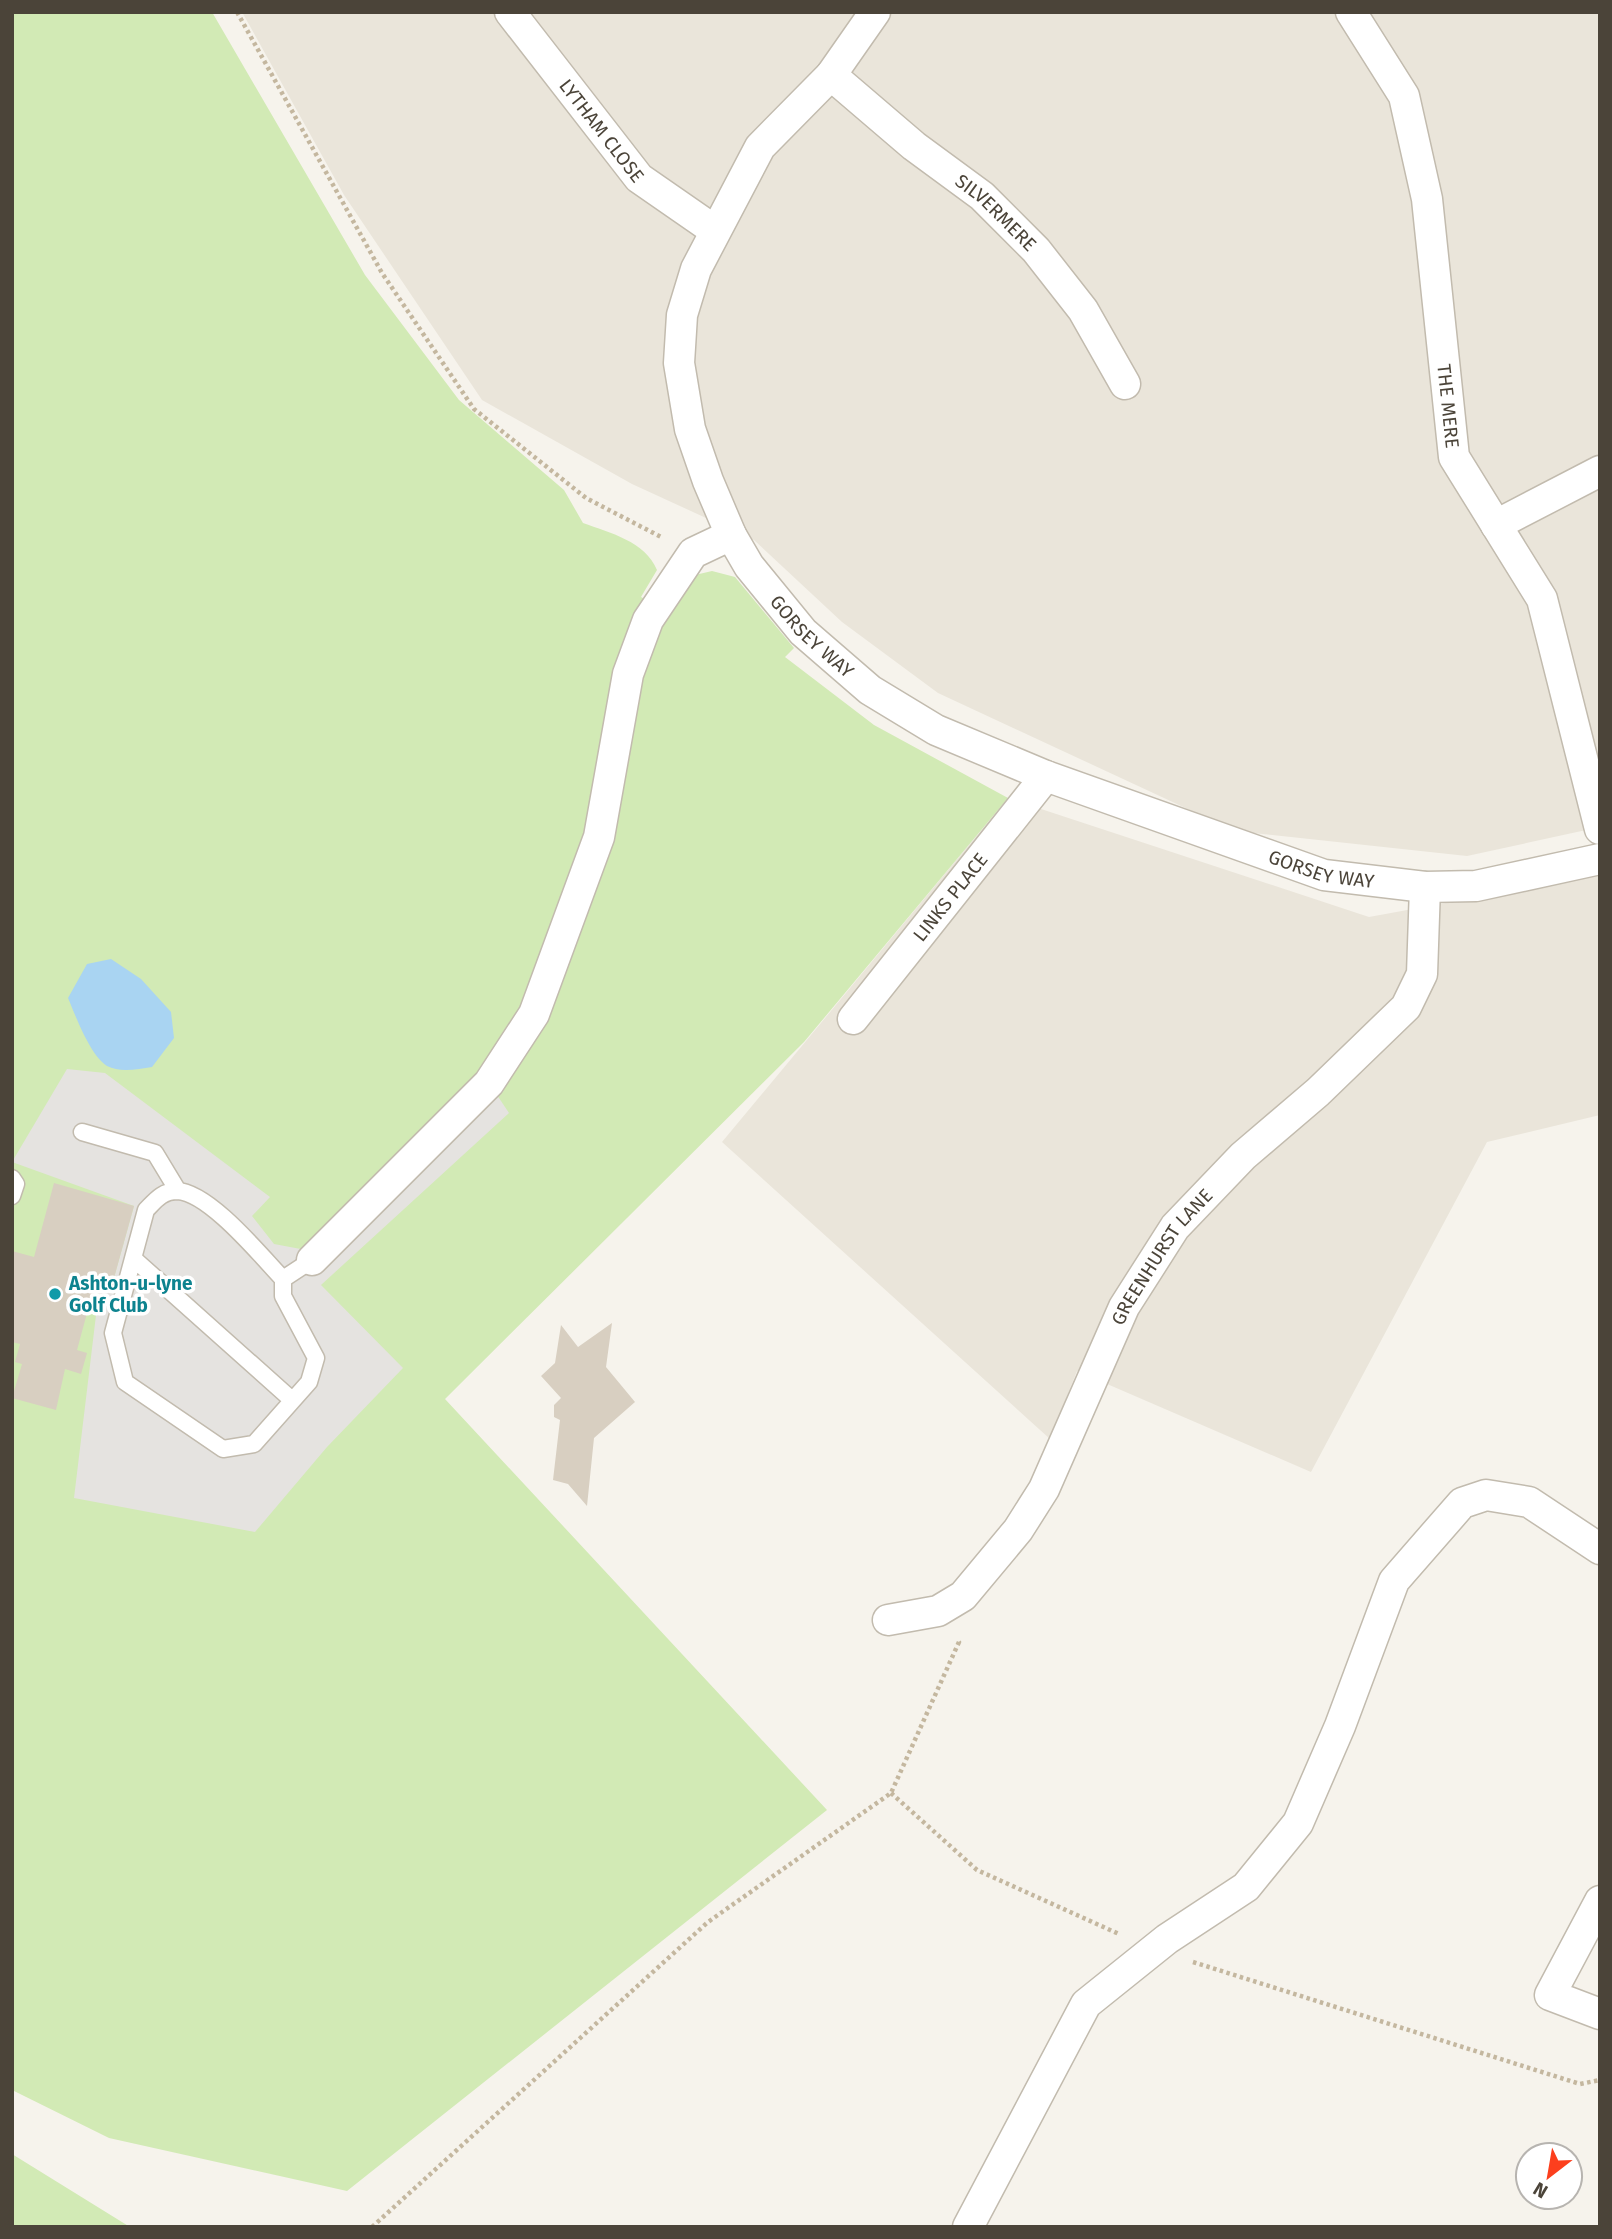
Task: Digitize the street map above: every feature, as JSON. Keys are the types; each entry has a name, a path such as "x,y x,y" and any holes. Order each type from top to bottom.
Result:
{"street":[{"name":"LYTHAM CLOSE","path":"510,12 639,178 714,230"},
{"name":"GORSEY WAY","path":"875,12 831,75 760,147 714,230 696,269 682,315 679,363 690,429 708,481 731,534 749,566 803,632 870,690 936,730 1046,776 1324,875 1425,887 1476,887 1600,859"},
{"name":"THE MERE","path":"1351,12 1404,96 1427,199 1454,457 1542,598 1600,829"},
{"name":"SILVERMERE","path":"831,75 914,146 982,196 1036,250 1083,310 1125,384"},
{"path":"1496,525 1600,471"},
{"path":"312,1260 489,1083 534,1014 599,837 628,674 648,620 692,553 731,534"},
{"name":"LINKS PLACE","path":"853,1019 1046,776"},
{"name":"GREENHURST LANE","path":"888,1620 938,1611 963,1596 1018,1530 1044,1489 1124,1307 1175,1227 1243,1156 1318,1092 1406,1007 1422,974 1425,887"},
{"path":"968,2227 1086,2004 1154,1950 1246,1887 1297,1823 1340,1726 1394,1581 1462,1503 1486,1495 1529,1502 1600,1549"},
{"path":"1600,1901 1550,1995 1600,2014"}],"lane":[{"path":"82,1132 155,1153 178,1191 217,1210 284,1279 283,1296 316,1358 309,1382 254,1444 223,1450 125,1382 113,1334 146,1210 160,1195 178,1191"},
{"path":"12,1178 16,1184 12,1196"},
{"path":"134,1259 292,1400"},
{"path":"284,1279 312,1260"}],"path":[{"path":"237,12 382,273 474,409 586,498 692,553"},
{"path":"372,2227 708,1922 891,1793 959,1642 938,1611"},
{"path":"891,1793 977,1870 1154,1950 1580,2084 1600,2080"}],"shaded area":[{"path":"242,12 1600,12 1600,827 1467,856 1235,831 938,693 842,622 754,540 632,484 482,400 344,195"},
{"path":"1008,798 1369,917 1565,881 1600,871 1600,1115 1487,1142 1311,1472 1077,1371 1050,1439 722,1142"},
{"path":"67,1069 105,1073 270,1197 252,1216 274,1244 306,1250 489,1083 509,1113 321,1285 403,1368 327,1447 255,1532 74,1498 100,1282 112,1285 134,1206 12,1162"}],"green space":[{"path":"12,12 212,12 365,275 459,400 564,490 583,523 626,539 651,560 657,570 641,597 670,613 695,575 712,571 735,577 794,648 785,657 874,725 1008,798 804,1042 445,1399 827,1810 347,2191 109,2138 12,2090"},
{"path":"12,2154 130,2227 12,2227"}],"water":[{"path":"111,959 141,979 171,1012 174,1038 152,1067 123,1070 107,1066 89,1045 68,998 87,964"}],"building":[{"name":"Ashton-u-lyne Golf Club","path":"54,1183 134,1206 112,1285 100,1282 94,1303 90,1302 77,1350 87,1353 81,1374 65,1369 56,1410 12,1398 22,1364 15,1362 20,1344 12,1342 12,1251 34,1257"},
{"path":"612,1323 606,1367 635,1402 594,1438 587,1506 568,1484 553,1480 560,1420 554,1417 554,1405 561,1398 541,1376 555,1363 561,1325 578,1347"}],"place":[{"name":"Ashton-u-lyne Golf Club","path":"55,1294"}]}
